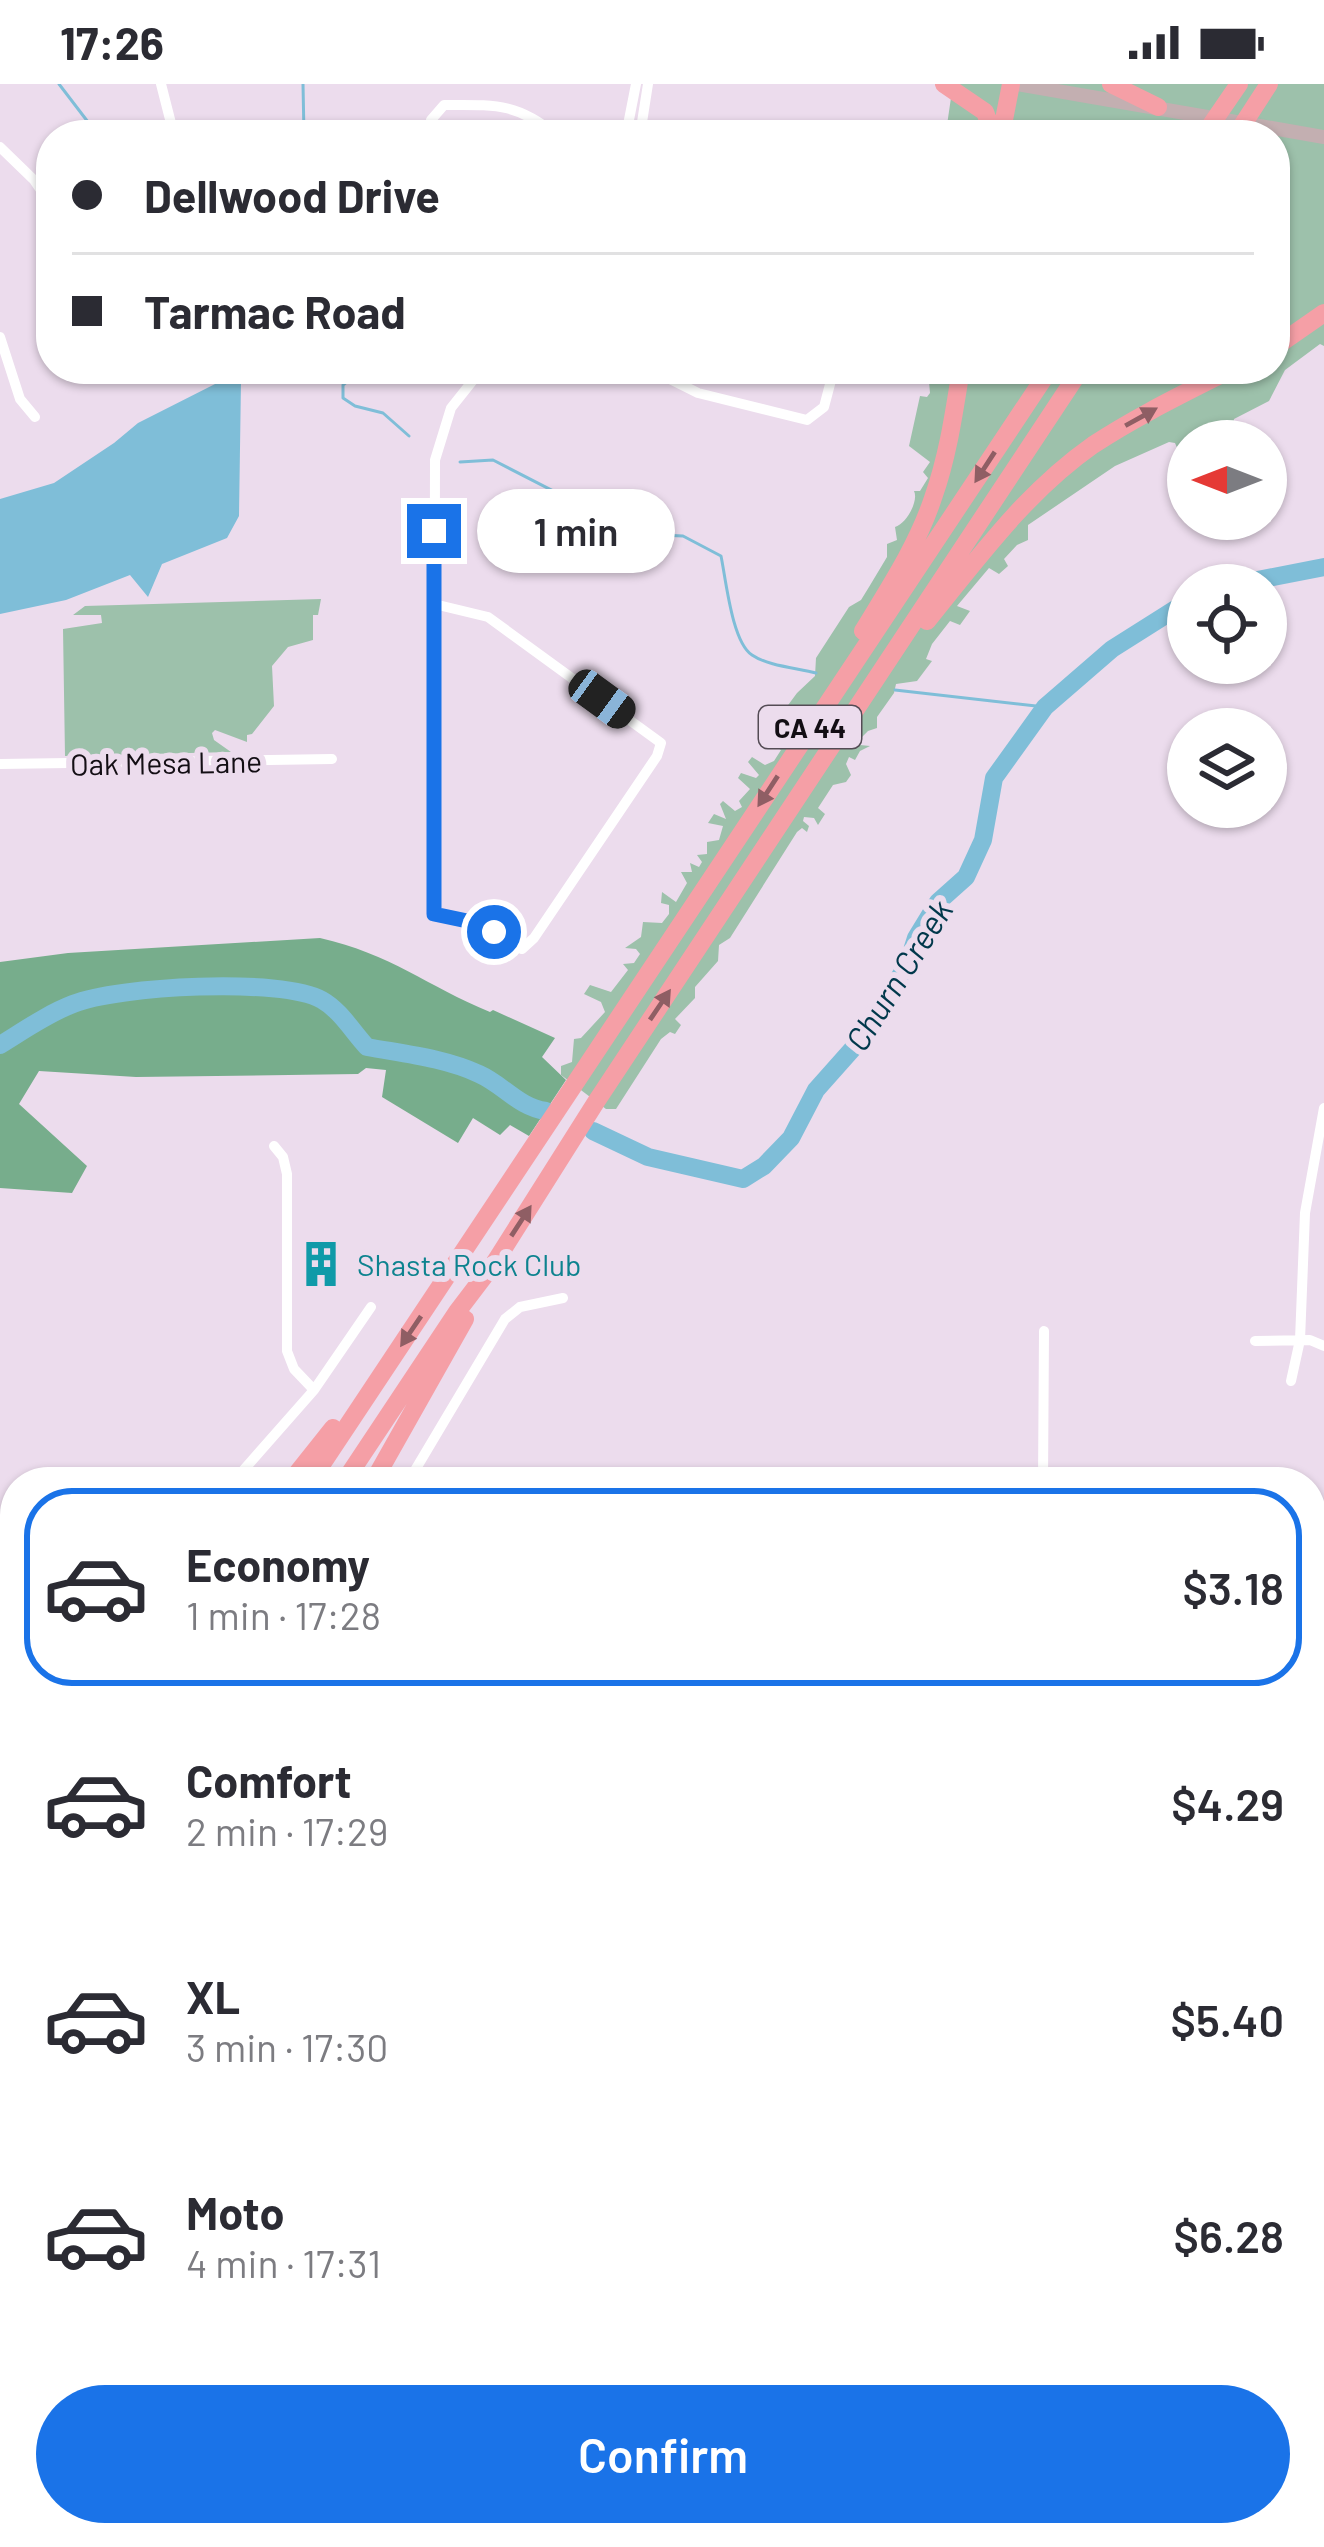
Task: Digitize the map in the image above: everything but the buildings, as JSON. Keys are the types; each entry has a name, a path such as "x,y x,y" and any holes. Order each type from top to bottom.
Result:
{"highway":[{"path":"944,84 977,104 989,120"},
{"path":"1002,120 1014,84"},
{"path":"1111,84 1158,107"},
{"path":"1203,120 1224,84"},
{"path":"1214,120 1239,84"},
{"path":"1246,120 1269,84"},
{"path":"1290,336 1324,313"},
{"path":"824,707 928,512 945,460 958,384"},
{"name":"CA 44","path":"320,1467 1040,384"},
{"name":"CA 44","path":"354,1467 495,1262 1072,384"},
{"path":"880,674 1004,526 1052,478 1120,429 1204,384"},
{"path":"382,1467 495,1262"},
{"path":"302,1467 380,1376"}],"main road":[{"path":"1014,84 1228,120"},
{"path":"1290,131 1324,137"}],"street":[{"path":"161,84 170,120"},
{"path":"629,120 636,84"},
{"path":"642,120 648,84"},
{"path":"430,120 444,105 510,107 538,120"},
{"path":"0,147 36,183"},
{"path":"0,337 20,399 35,417"},
{"path":"434,604 468,609 494,621 659,740 661,747 526,948 516,948 472,922 434,914 434,604 437,448 451,408 470,384"},
{"path":"686,384 698,393 795,418 815,417 824,407 830,384"},
{"name":"Oak Mesa Lane","path":"0,764 332,759"},
{"path":"1291,1381 1300,1340 1304,1213 1324,1108"},
{"path":"274,1146 284,1157 287,1174 287,1351 294,1369 314,1390"},
{"path":"417,1467 505,1319 520,1307 563,1298"},
{"path":"245,1467 314,1390 370,1307"},
{"path":"1043,1467 1044,1330"},
{"path":"1256,1342 1300,1340 1324,1346"}],"green space":[{"path":"953,84 1324,84 1324,346 1320,344 1290,366 1290,120 948,120"},
{"path":"929,384 1278,384 1269,401 1234,420 1167,420 1167,443 1115,466 1028,525 1028,540 1004,559 1008,566 999,574 989,568 957,606 970,611 960,625 950,621 932,644 926,659 932,661 917,681 896,684 877,717 877,728 859,740 860,745 870,746 855,760 849,757 846,764 851,775 846,782 833,785 818,808 825,814 818,825 814,818 804,817 807,832 802,828 797,832 730,938 719,945 718,961 675,1019 681,1025 675,1034 661,1039 616,1109 606,1109 561,1075 561,1066 572,1062 574,1039 581,1038 605,1012 601,1002 584,994 590,985 611,992 628,970 623,964 634,963 640,954 625,948 641,937 643,922 662,923 669,914 669,905 661,903 662,892 676,902 687,883 681,872 692,872 690,863 699,867 702,862 697,855 707,854 707,842 719,840 723,826 708,823 714,814 726,819 720,804 723,801 735,811 742,807 739,801 750,789 738,778 741,773 759,775 748,762 752,757 765,765 781,750 763,739 815,676 816,658 849,607 861,600 887,557 887,544 897,540 895,527 910,512 914,491 920,491 928,478 923,472 930,462 909,446 920,396 927,397"},
{"path":"321,599 318,615 313,615 313,640 288,647 272,666 274,706 247,735 247,742 215,730 212,733 231,752 65,756 63,629 102,623 101,615 73,615 85,606"},
{"path":"320,938 368,953 555,1038 542,1057 566,1080 529,1136 510,1125 500,1135 473,1118 458,1143 382,1097 386,1070 136,1077 39,1071 19,1104 87,1166 72,1193 0,1188 0,962 68,953"}],"water":[{"path":"215,384 241,384 239,516 227,538 162,564 148,597 130,575 66,600 0,614 0,499 54,483 138,423"}],"waterway":[{"path":"59,84 86,120"},
{"path":"303,84 304,120"},
{"path":"344,384 343,398 383,413 409,436"},
{"path":"460,462 493,460 637,534 683,536 721,556 735,624 745,648 766,662 816,673"},
{"name":"Churn Creek","path":"1287,574 1324,567"},
{"name":"Churn Creek","path":"593,1131 648,1157 743,1179 764,1166 791,1138 816,1090 864,1036 938,902 966,877 983,840 994,778 1045,707 1112,649 1167,614"},
{"path":"895,690 1045,707"},
{"name":"Churn Creek","path":"0,1045 54,1013 95,998 161,989 272,988 322,1000 367,1047 466,1069 546,1111"}],"place":[{"name":"Shasta Rock Club","path":"321,1264"}],"route":[{"path":"434,531 434,914 494,932"}]}
